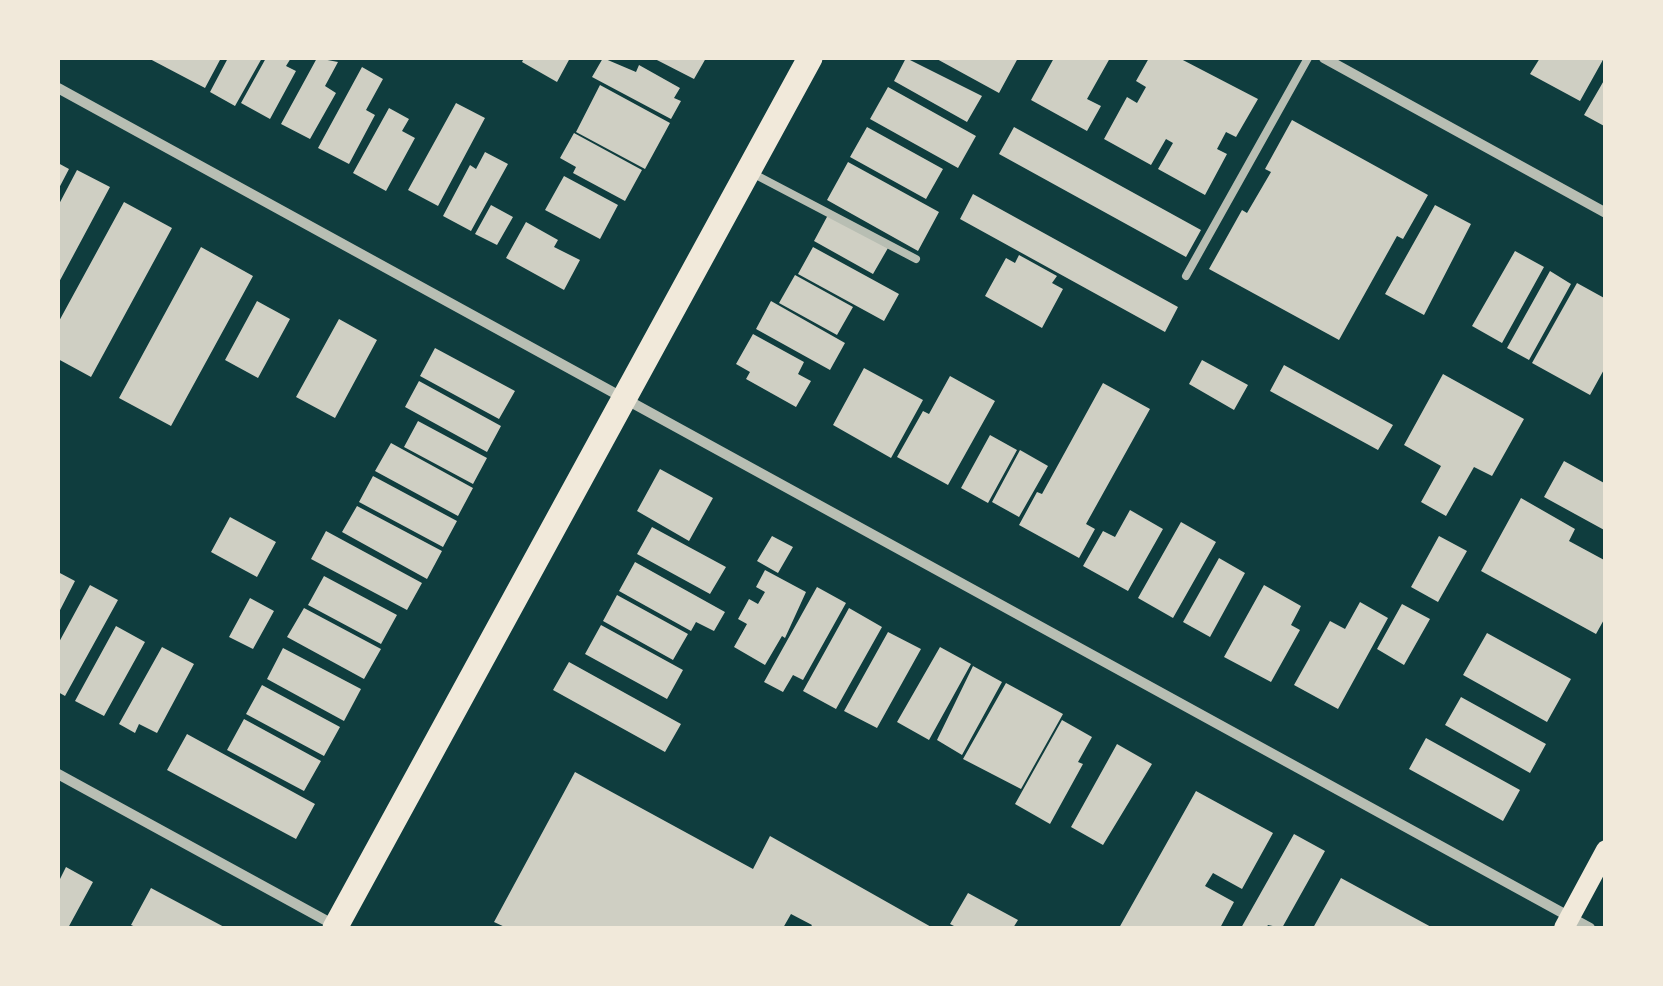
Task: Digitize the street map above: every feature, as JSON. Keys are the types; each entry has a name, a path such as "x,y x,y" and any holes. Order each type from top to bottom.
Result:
{"main road":[{"path":"338,928 810,58"},
{"path":"1567,923 1606,850"}],"street":[{"path":"1324,58 1606,212"},
{"path":"58,88 626,397 1567,923 1590,928"},
{"path":"58,774 338,928"}],"lane":[{"path":"1186,276 1308,58"},
{"path":"748,170 916,260"}],"building":[{"path":"148,58 221,58 205,88"},
{"path":"228,58 262,58 235,106 210,92"},
{"path":"266,58 291,58 286,66 296,71 270,119 241,103"},
{"path":"317,58 338,62 325,86 336,93 310,139 281,124"},
{"path":"524,58 570,58 557,82 522,62"},
{"path":"603,58 636,72 639,65 680,88 674,98 681,101 671,119 592,77"},
{"path":"653,58 706,58 694,79"},
{"path":"906,58 982,96 967,122 894,81"},
{"path":"935,58 1018,58 999,93"},
{"path":"1054,58 1110,58 1087,99 1101,106 1087,131 1031,100"},
{"path":"1149,58 1179,58 1258,99 1236,137 1226,132 1217,149 1227,154 1205,195 1158,169 1173,143 1166,139 1151,165 1104,139 1127,97 1137,103 1146,87 1136,81"},
{"path":"1540,58 1604,58 1580,101 1530,74"},
{"path":"362,67 383,79 366,110 375,115 349,164 318,148"},
{"path":"1606,77 1606,127 1584,115"},
{"path":"600,85 670,123 645,169 576,132"},
{"path":"888,87 976,136 958,168 870,119"},
{"path":"456,103 485,118 438,206 408,190"},
{"path":"389,108 409,119 402,131 415,138 386,191 353,173"},
{"path":"1292,120 1428,195 1403,239 1397,236 1339,340 1209,269 1242,210 1247,213 1271,172 1265,169"},
{"path":"867,127 943,169 926,199 850,157"},
{"path":"1014,127 1201,230 1186,257 999,154"},
{"path":"574,133 642,170 625,201 573,173 576,167 560,158"},
{"path":"485,152 508,164 471,231 443,216 470,165 476,169"},
{"path":"848,162 939,212 918,251 827,200"},
{"path":"58,163 69,169 58,190"},
{"path":"77,170 110,187 58,284 58,206"},
{"path":"564,176 618,205 600,239 545,210"},
{"path":"973,194 1178,307 1165,332 960,219"},
{"path":"124,202 172,228 91,377 58,359 58,323"},
{"path":"491,205 513,217 497,245 475,234"},
{"path":"1435,205 1471,224 1424,315 1385,294"},
{"path":"828,215 888,248 873,274 814,241"},
{"path":"526,222 558,240 554,247 580,260 564,290 506,258"},
{"path":"201,247 253,276 171,426 119,398"},
{"path":"813,247 899,294 884,321 798,274"},
{"path":"1515,251 1544,267 1502,343 1472,326"},
{"path":"1019,255 1057,276 1052,283 1063,289 1042,328 985,296 1006,258 1015,263"},
{"path":"1550,271 1571,284 1529,360 1507,348"},
{"path":"795,275 853,307 837,335 779,303"},
{"path":"1577,283 1606,299 1606,366 1590,395 1532,363"},
{"path":"257,301 290,319 258,378 225,360"},
{"path":"771,301 845,343 830,370 756,329"},
{"path":"339,319 377,340 335,418 296,397"},
{"path":"753,334 804,362 798,374 811,381 796,407 746,379 750,372 736,364"},
{"path":"435,348 515,391 499,419 420,376"},
{"path":"1202,360 1248,385 1234,410 1189,384"},
{"path":"1284,365 1393,425 1378,450 1270,391"},
{"path":"864,368 923,400 891,458 833,425"},
{"path":"1443,374 1524,419 1492,476 1474,467 1446,516 1421,502 1441,466 1404,445"},
{"path":"950,376 995,401 948,485 897,457 923,411 929,414"},
{"path":"419,381 501,426 487,452 405,407"},
{"path":"1103,383 1150,409 1086,524 1095,529 1079,558 1019,525 1037,492 1042,494"},
{"path":"418,421 487,458 473,484 404,447"},
{"path":"990,435 1017,450 988,503 961,488"},
{"path":"391,443 473,488 458,516 375,471"},
{"path":"1020,450 1048,466 1019,517 992,502"},
{"path":"1564,461 1606,484 1606,531 1544,497"},
{"path":"660,469 713,498 689,541 637,511"},
{"path":"373,476 457,521 443,547 359,502"},
{"path":"1521,498 1575,529 1569,541 1606,561 1606,616 1596,634 1481,571"},
{"path":"357,506 442,551 427,579 342,532"},
{"path":"1130,510 1163,529 1128,591 1083,566 1103,531 1115,537"},
{"path":"230,517 276,542 257,577 211,552"},
{"path":"1181,522 1216,542 1173,618 1138,598"},
{"path":"652,527 726,567 710,594 637,554"},
{"path":"326,531 422,583 407,610 311,559"},
{"path":"772,536 793,547 778,573 757,561"},
{"path":"1439,536 1467,551 1438,602 1411,587"},
{"path":"1219,558 1245,573 1210,637 1183,622"},
{"path":"635,562 725,612 714,631 696,622 691,631 619,591"},
{"path":"765,570 806,592 785,638 782,636 765,665 734,647 747,624 738,619 749,599 758,604 765,592 756,587"},
{"path":"58,572 75,581 58,614"},
{"path":"324,576 397,615 381,644 308,605"},
{"path":"90,585 118,600 65,696 58,692 58,644"},
{"path":"1264,585 1301,606 1291,625 1300,630 1271,682 1224,657"},
{"path":"817,587 846,603 803,680 793,675 783,692 764,682"},
{"path":"617,595 688,634 673,660 603,621"},
{"path":"250,598 274,611 253,649 229,637"},
{"path":"1360,602 1388,618 1338,709 1294,685 1330,621 1345,629"},
{"path":"1402,604 1430,619 1404,665 1377,649"},
{"path":"304,608 381,649 364,679 287,637"},
{"path":"849,608 882,627 836,709 803,691"},
{"path":"601,625 683,670 667,699 585,654"},
{"path":"116,626 145,642 104,716 75,701"},
{"path":"888,632 921,649 877,728 844,711"},
{"path":"1487,633 1571,679 1547,722 1463,675"},
{"path":"162,647 194,664 157,733 139,724 135,733 119,724"},
{"path":"940,647 971,664 929,740 897,722"},
{"path":"283,648 361,689 344,721 267,679"},
{"path":"569,662 681,724 665,752 553,690"},
{"path":"973,666 1002,682 962,755 937,740"},
{"path":"1006,683 1063,714 1021,789 963,759"},
{"path":"262,685 340,727 324,756 246,714"},
{"path":"1461,697 1546,744 1530,773 1445,725"},
{"path":"244,719 321,761 304,791 227,750"},
{"path":"1062,720 1092,737 1078,762 1083,764 1050,824 1015,804"},
{"path":"187,734 315,804 296,839 167,770"},
{"path":"1426,738 1520,790 1503,821 1409,769"},
{"path":"1117,744 1152,764 1103,845 1071,827"},
{"path":"575,772 753,869 770,836 933,928 810,928 812,925 791,914 783,928 507,928 494,922"},
{"path":"1196,791 1273,833 1242,889 1213,873 1205,886 1234,902 1220,928 1119,928"},
{"path":"1294,834 1325,851 1282,928 1241,928"},
{"path":"66,867 93,882 68,928 58,928 58,883"},
{"path":"1341,878 1433,928 1313,928"},
{"path":"151,888 226,928 131,925"},
{"path":"968,893 1018,920 1013,928 958,928 950,924"}]}
